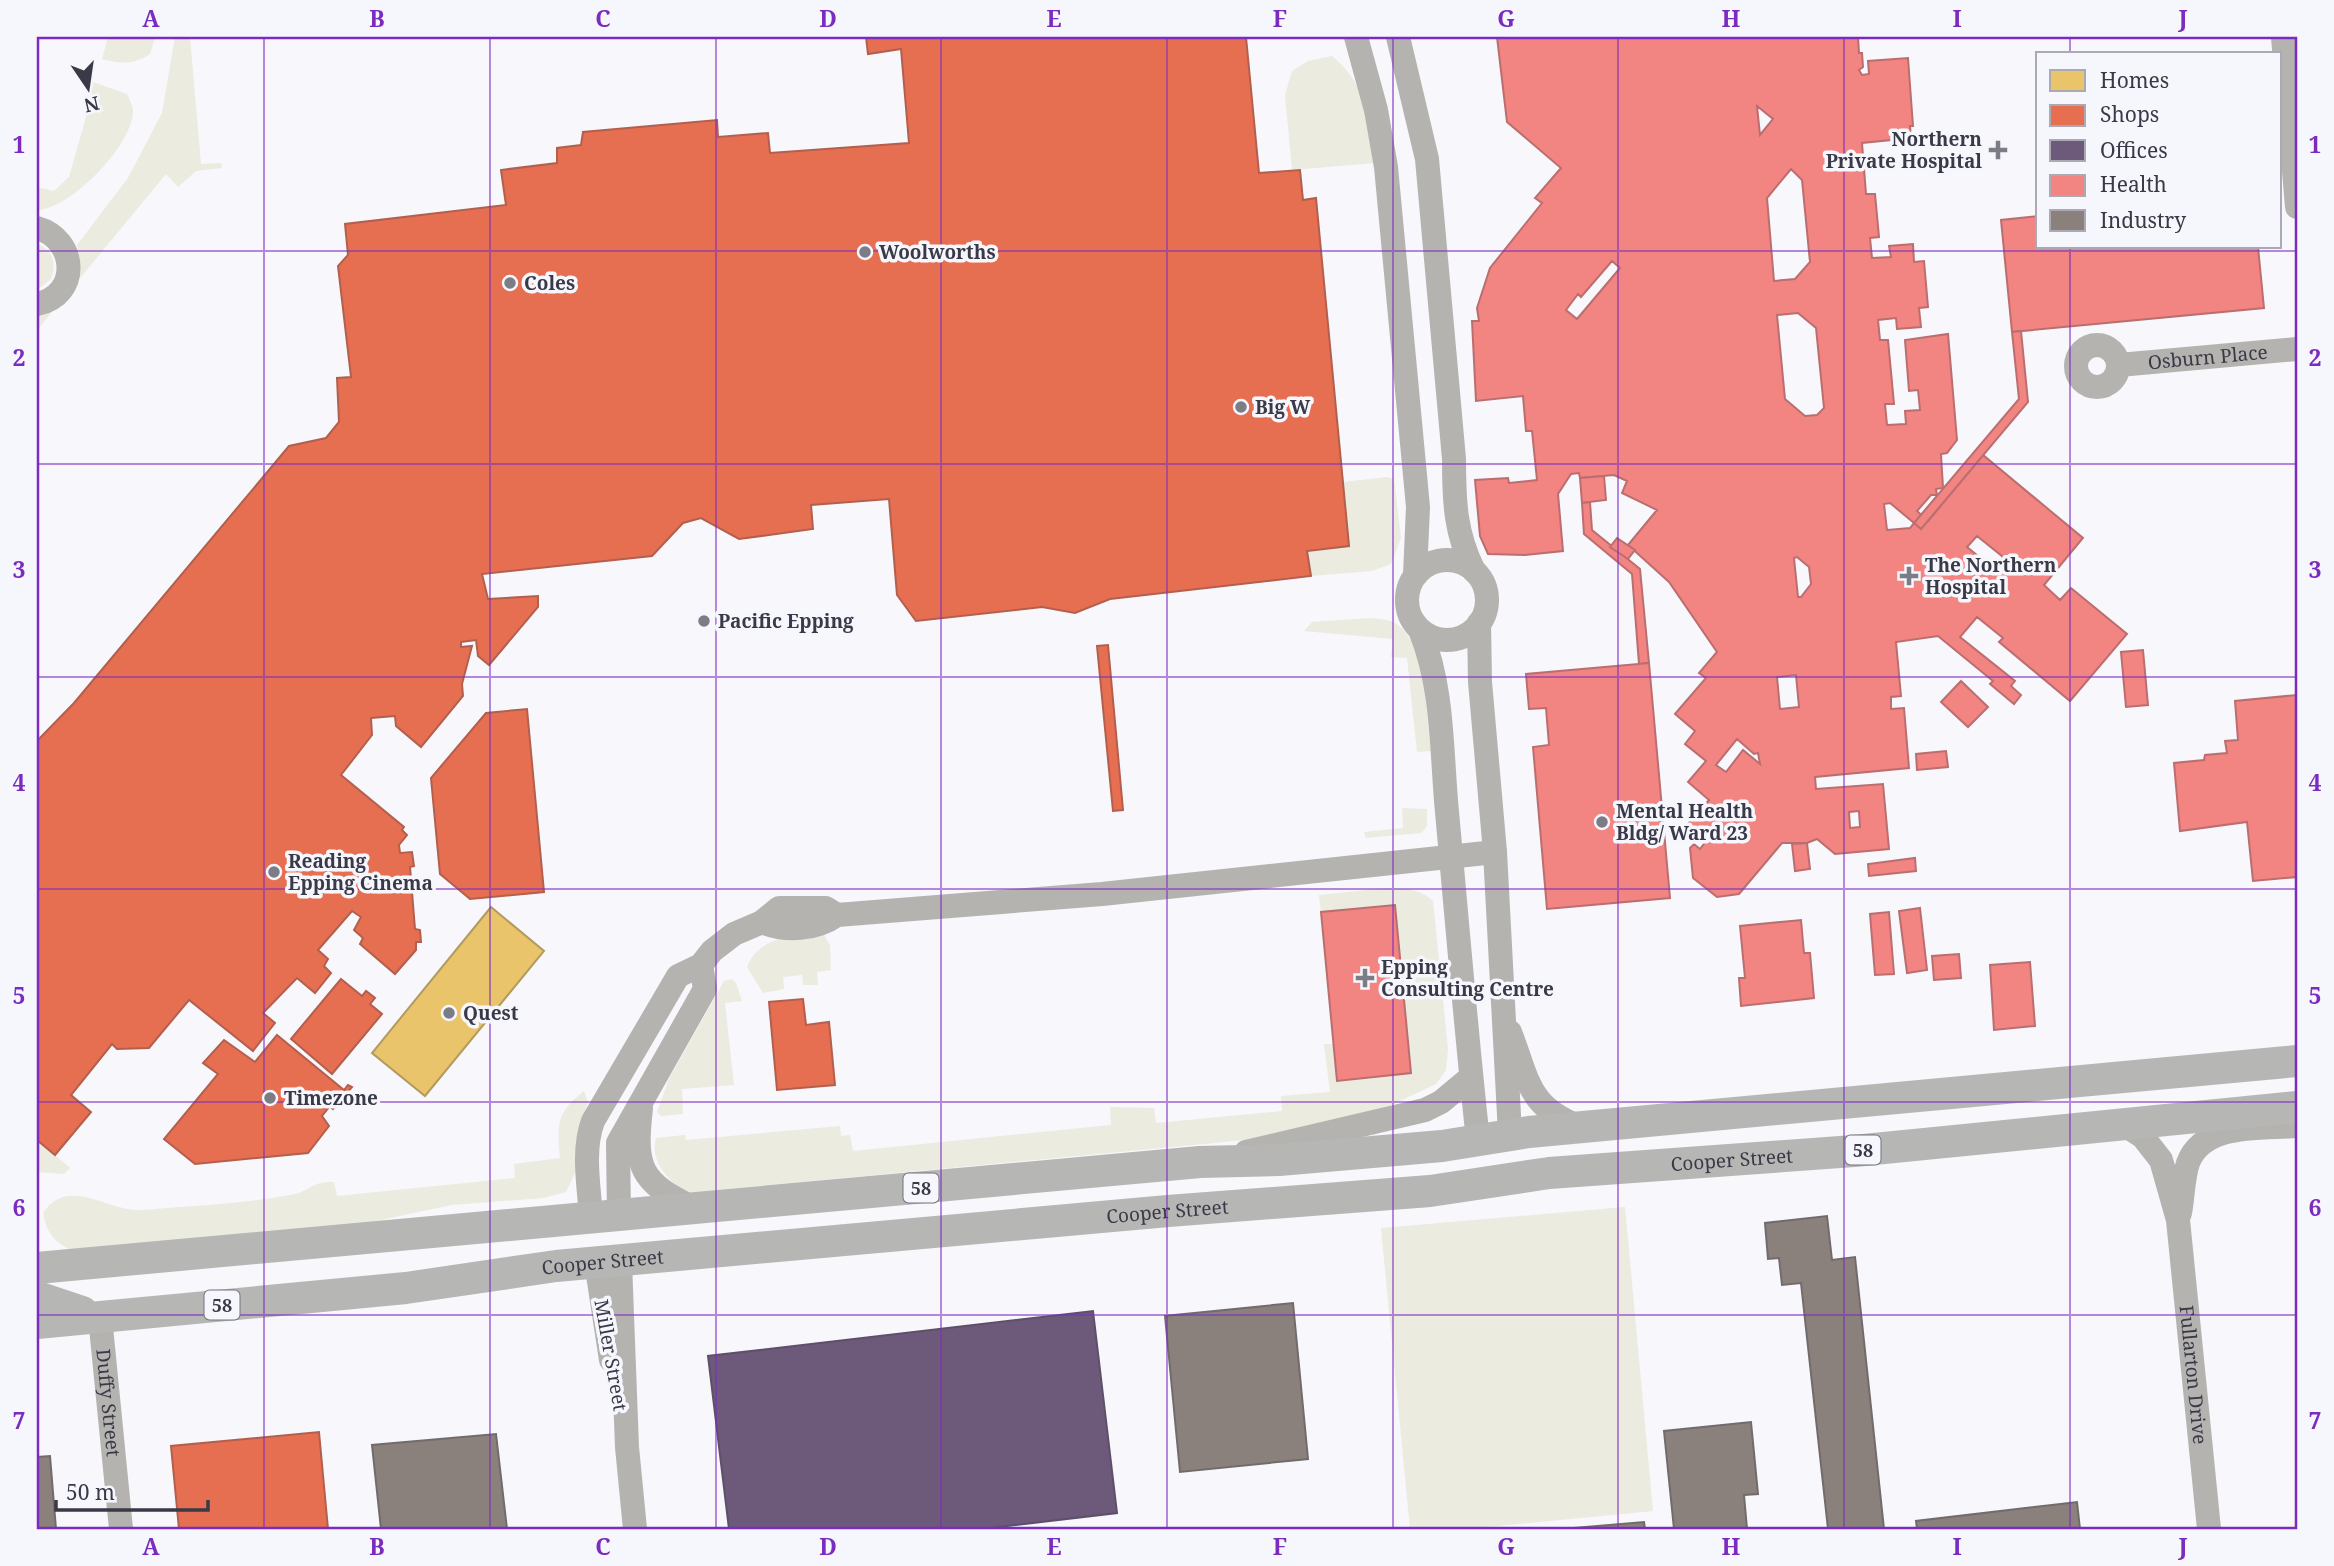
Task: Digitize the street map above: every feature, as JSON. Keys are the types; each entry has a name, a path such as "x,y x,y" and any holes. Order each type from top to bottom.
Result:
{"main road":[{"name":"58","path":"37,1268 1200,1162 1279,1160 1478,1140 1510,1134 2297,1061"},
{"path":"2156,1074 2168,1093 2211,1115"},
{"name":"Cooper Street","path":"37,1323 406,1288 608,1262 1482,1184 1514,1177 1854,1151 2297,1107"},
{"path":"1510,1134 1514,1177"},
{"path":"1478,1140 1482,1184"},
{"path":"605,1216 608,1262"},
{"path":"37,1297 100,1317"}],"street":[{"path":"1356,37 1376,110 1386,167 1418,508 1415,575 1406,602 1430,654 1440,706 1478,1140"},
{"path":"1398,37 1427,159 1454,460 1453,504 1463,549 1487,596 1479,624 1480,682 1495,852 1510,1134"},
{"path":"2283,37 2297,208"},
{"path":"37,228 58,239 69,258 69,270 60,291 52,299 37,304"},
{"name":"Osburn Place","path":"2119,365 2297,349"},
{"path":"1415,575 1425,566 1451,560 1474,571"},
{"path":"1420,630 1429,636 1451,640 1462,637 1479,624"},
{"path":"605,1216 587,1155 587,1136 593,1121 678,976 701,965 712,951 734,934 762,922 779,929 825,923 837,915 1102,894 1495,852"},
{"path":"605,1216 618,1143 626,1124 641,1104 705,989 701,965"},
{"path":"1503,1012 1537,1099 1555,1117 1582,1128"},
{"path":"1200,1162 1402,1118 1441,1102 1471,1077"},
{"path":"641,1104 636,1140 648,1180 663,1193 695,1209"},
{"name":"Fullarton Drive","path":"2123,1124 2143,1137 2161,1160 2178,1220 2209,1529"},
{"name":"Fullarton Drive","path":"2178,1220 2189,1162 2198,1146 2212,1136 2227,1132 2297,1126"},
{"name":"Miller Street","path":"608,1262 635,1529"},
{"name":"Duffy Street","path":"100,1317 121,1529"}],"shaded area":[{"path":"108,37 155,37 150,54 132,62 121,63 102,59"},
{"path":"175,37 190,37 201,164 221,163 222,168 196,171 178,187 166,174 37,330 37,315 80,260 77,245 128,178 162,113"},
{"path":"1332,56 1353,79 1360,92 1374,163 1292,170 1285,95 1292,71 1308,61"},
{"path":"90,81 127,94 133,109 131,123 112,156 82,187 51,207 37,210 37,187 54,191 69,177 92,96 87,94"},
{"path":"37,244 50,253 54,268 51,279 37,290"},
{"path":"1387,477 1394,479 1401,538 1391,564 1372,571 1311,576 1307,551 1348,545 1343,482"},
{"path":"1371,618 1393,622 1405,631 1413,645 1424,680 1431,751 1417,752 1407,658 1391,657 1393,639 1304,631 1312,622"},
{"path":"1402,808 1427,809 1427,826 1421,833 1366,838 1364,832 1403,828"},
{"path":"1386,888 1417,891 1433,901 1448,1049 1446,1070 1436,1084 1385,1108 1246,1140 686,1193 667,1176 658,1163 656,1138 685,1135 686,1140 840,1126 841,1136 850,1135 853,1151 1111,1125 1110,1107 1154,1108 1156,1123 1282,1111 1281,1096 1330,1092 1324,1044 1334,1044 1338,1081 1411,1073 1395,906 1321,912 1319,895"},
{"path":"823,933 830,945 831,970 817,972 818,985 803,985 802,975 783,977 784,989 763,993 747,967 760,949 768,943 790,936"},
{"path":"732,979 742,1001 725,1003 734,1085 682,1089 683,1114 661,1116 657,1112 669,1079 724,981"},
{"path":"584,1091 588,1102 578,1132 577,1169 566,1192 543,1198 451,1205 372,1222 71,1250 52,1236 43,1213 53,1202 76,1196 141,1210 272,1198 297,1193 326,1182 334,1182 337,1196 515,1178 514,1164 560,1158 560,1120 568,1106"},
{"path":"37,1140 70,1168 64,1174 37,1172"},
{"path":"1625,1207 1653,1511 1466,1529 1410,1529 1381,1228"}],"building: Homes":[{"name":"Quest","path":"491,907 544,951 425,1096 372,1053"}],"building: Shops":[{"path":"866,37 1246,37 1259,173 1300,170 1303,200 1316,198 1349,546 1307,551 1311,576 1110,599 1075,613 1042,607 916,621 897,595 889,499 811,505 813,529 739,539 701,518 683,523 652,556 482,574 488,599 538,596 538,607 489,665 478,656 476,640 461,642 461,647 472,646 462,684 463,696 421,747 396,726 395,716 371,718 372,735 341,775 404,827 402,830 407,835 399,845 400,853 412,852 414,866 410,867 415,929 420,930 421,942 416,942 416,950 395,974 360,944 363,938 354,930 361,917 352,911 318,950 328,959 324,966 331,973 315,993 297,978 263,1013 275,1023 253,1051 189,1000 149,1048 117,1049 112,1044 71,1095 91,1112 55,1155 37,1140 37,741 74,703 289,446 326,438 339,422 337,378 351,377 338,266 348,255 345,224 506,205 501,170 557,163 557,148 581,145 583,132 717,120 718,137 768,133 770,153 909,143 901,49 868,54"},
{"path":"1108,645 1123,810 1113,811 1097,646"},
{"path":"527,709 544,892 470,899 440,874 431,778 486,713"},
{"path":"341,979 362,996 366,991 375,998 370,1004 382,1014 332,1074 291,1039"},
{"path":"803,999 806,1025 829,1022 835,1085 777,1090 769,1002"},
{"name":"Timezone","path":"277,1035 344,1090 348,1085 352,1087 333,1109 330,1106 322,1116 329,1126 308,1153 195,1164 164,1139 218,1074 203,1063 224,1040 255,1062"},
{"path":"319,1432 328,1529 179,1529 171,1446"}],"building: Offices":[{"path":"1093,1311 1117,1513 982,1529 729,1529 708,1356"}],"building: Health":[{"path":"1497,37 1858,37 1863,67 1859,70 1862,75 1869,74 1868,61 1908,58 1913,126 1910,126 1911,138 1862,143 1866,194 1875,194 1879,237 1870,238 1872,258 1891,257 1889,246 1913,244 1914,262 1924,261 1928,307 1919,308 1921,327 1897,329 1896,318 1878,320 1880,340 1888,340 1894,404 1885,404 1887,425 1906,424 1905,411 1920,410 1918,390 1909,391 1905,340 1948,334 1957,440 1947,453 1941,454 1943,488 1936,489 1937,495 1931,495 1917,511 1928,521 1983,455 2083,538 2044,585 2060,600 2071,588 2127,634 2070,701 1999,642 2003,638 1977,617 1960,637 2015,681 2011,686 2021,695 2014,704 1990,684 1993,681 1938,636 1896,642 1901,696 1891,697 1891,709 1904,708 1909,768 1815,777 1816,789 1883,784 1889,849 1835,854 1817,839 1807,843 1782,843 1739,894 1717,897 1693,878 1690,848 1694,844 1700,849 1706,841 1687,825 1709,800 1688,782 1706,761 1685,744 1695,731 1675,714 1706,678 1699,673 1717,652 1669,582 1628,545 1657,510 1622,493 1627,481 1614,475 1580,478 1579,473 1571,474 1558,494 1563,551 1525,555 1488,554 1480,536 1475,480 1508,478 1509,483 1537,480 1532,431 1526,431 1523,396 1476,401 1472,321 1479,321 1477,308 1490,268 1542,203 1535,198 1561,168 1507,122","holes":["1757,106 1773,119 1760,135","1791,169 1802,180 1810,262 1795,279 1774,281 1767,198","1612,261 1620,268 1577,319 1566,310 1578,294 1581,297","1798,313 1816,328 1824,408 1817,415 1805,416 1785,399 1777,315","1890,503 1914,523 1910,528 1887,530 1884,504","1977,536 2003,557 1994,569 1967,547","1797,557 1809,567 1811,584 1801,597 1798,597 1794,558","1796,675 1799,707 1780,709 1777,677","1737,739 1754,754 1758,753 1760,764 1743,750 1726,772 1716,765","1859,811 1860,827 1850,828 1849,812"]},
{"name":"Northern Private Hospital","path":"2036,216 2036,248 2258,248 2264,308 2012,332 2001,220"},
{"path":"2021,331 2028,402 1921,529 1914,523 2019,399 2012,332"},
{"path":"1604,476 1606,500 1582,503 1580,478"},
{"path":"1590,502 1592,530 1640,569 1649,663 1639,664 1632,574 1584,534 1582,503"},
{"path":"1617,538 1635,550 1628,559 1610,547"},
{"path":"2143,650 2148,705 2126,707 2121,652"},
{"name":"Mental Health Bldg/ Ward 23","path":"1649,663 1670,898 1547,909 1533,747 1549,745 1546,708 1529,709 1526,674"},
{"path":"1961,681 1988,707 1968,727 1941,702"},
{"path":"2297,695 2297,877 2253,881 2247,822 2180,831 2174,763 2204,760 2205,755 2227,753 2225,741 2238,740 2235,701"},
{"path":"1946,751 1948,767 1917,770 1916,754"},
{"path":"1807,843 1810,869 1795,871 1792,844"},
{"path":"1915,858 1916,871 1869,876 1868,864"},
{"name":"Epping Consulting Centre","path":"1395,905 1411,1073 1337,1081 1321,912"},
{"path":"1920,908 1927,970 1907,973 1899,911"},
{"path":"1889,912 1894,974 1875,975 1870,914"},
{"path":"1801,920 1804,953 1810,953 1814,998 1741,1006 1739,978 1745,978 1740,926"},
{"path":"1959,954 1961,978 1934,980 1932,956"},
{"path":"2030,962 2035,1026 1994,1030 1990,965"}],"building: Industry":[{"path":"1827,1216 1832,1260 1855,1257 1884,1529 1828,1529 1801,1283 1782,1285 1779,1258 1768,1259 1765,1223"},
{"path":"1293,1303 1308,1459 1180,1472 1165,1316"},
{"path":"1751,1422 1758,1494 1744,1495 1747,1529 1674,1529 1664,1431"},
{"path":"496,1434 507,1529 381,1529 372,1445"},
{"path":"50,1456 56,1529 37,1529 37,1457"},
{"path":"2077,1502 2080,1529 1917,1529 1916,1521"},
{"path":"1644,1522 1645,1529 1562,1529"}],"place":[{"name":"Northern Private Hospital","path":"1998,150"},
{"name":"Woolworths","path":"865,252"},
{"name":"Coles","path":"510,283"},
{"name":"Big W","path":"1241,407"},
{"name":"The Northern Hospital","path":"1909,576"},
{"name":"Pacific Epping","path":"704,621"},
{"name":"Mental Health Bldg/ Ward 23","path":"1602,822"},
{"name":"Reading Epping Cinema","path":"274,872"},
{"name":"Epping Consulting Centre","path":"1365,978"},
{"name":"Quest","path":"449,1013"},
{"name":"Timezone","path":"270,1098"}]}
